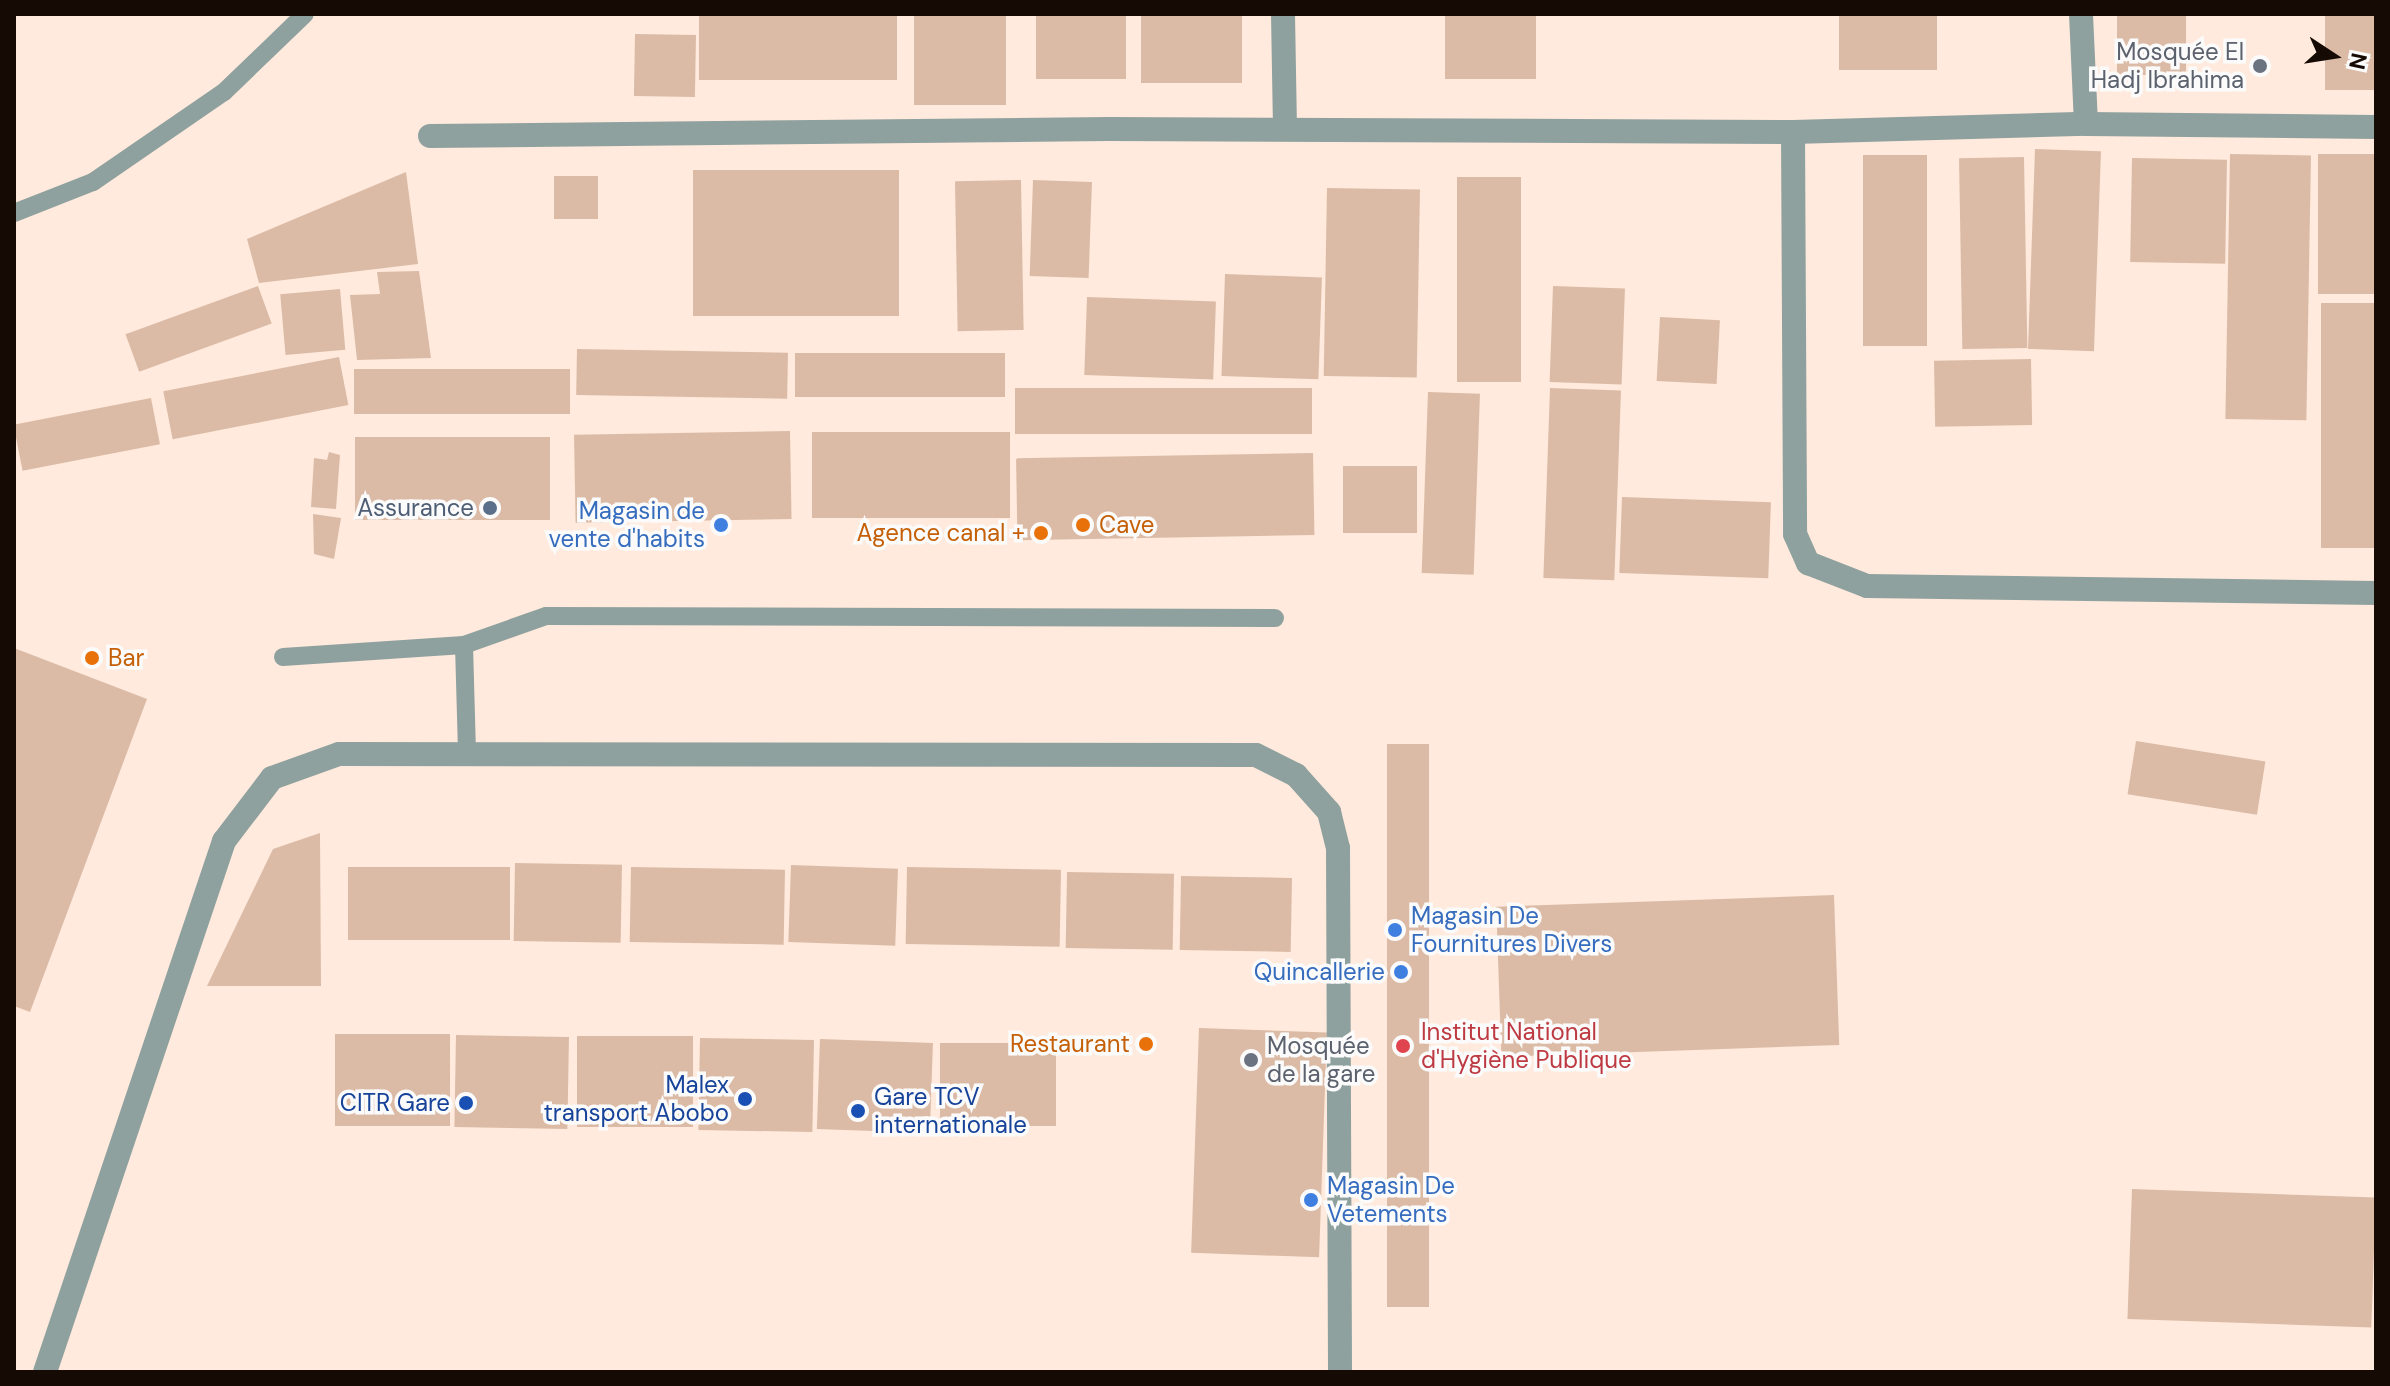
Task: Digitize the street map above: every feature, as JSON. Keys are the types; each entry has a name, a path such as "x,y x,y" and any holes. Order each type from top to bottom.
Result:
{"street":[{"path":"1283,14 1285,128"},
{"path":"2081,14 2086,124"},
{"path":"430,136 1285,128 1793,132 2086,124 2376,127"},
{"path":"1793,132 1795,534 1808,563 1867,586 2376,593"},
{"path":"45,1372 224,841 272,778 339,754 1256,755 1296,775 1329,812 1338,848 1340,1372"}],"lane":[{"path":"14,213 93,182 224,92 305,14"},
{"path":"283,657 464,645 546,616 1275,618"},
{"path":"464,645 467,754"}],"building":[{"path":"699,14 897,14 897,80 699,80"},
{"path":"914,14 1006,14 1006,105 914,105"},
{"path":"1036,14 1126,14 1126,79 1036,79"},
{"path":"1141,14 1242,14 1242,83 1141,83"},
{"path":"1445,14 1536,14 1536,79 1445,79"},
{"path":"1839,14 1937,14 1937,70 1839,70"},
{"path":"2117,14 2186,14 2186,75 2117,75"},
{"path":"2325,14 2376,14 2376,90 2325,90"},
{"path":"635,34 696,35 695,97 634,96"},
{"path":"2035,149 2101,151 2094,351 2028,349"},
{"path":"2230,154 2311,155 2306,420 2225,419"},
{"path":"2318,154 2376,154 2376,294 2318,294"},
{"path":"1863,155 1927,155 1927,346 1863,346"},
{"path":"2024,157 2027,348 1962,349 1959,158"},
{"path":"2132,158 2227,160 2225,264 2130,262"},
{"path":"693,170 899,170 899,316 693,316"},
{"path":"406,172 418,264 259,283 247,239"},
{"path":"554,176 598,176 598,219 554,219"},
{"path":"1457,177 1521,177 1521,382 1457,382"},
{"path":"1021,180 1024,330 958,331 955,181"},
{"path":"1033,180 1092,182 1089,278 1030,276"},
{"path":"1327,188 1420,190 1417,378 1324,376"},
{"path":"419,271 431,358 357,360 350,295 380,294 377,272"},
{"path":"1225,274 1322,277 1318,379 1221,376"},
{"path":"258,286 272,324 139,372 126,334"},
{"path":"1553,286 1625,289 1622,384 1550,382"},
{"path":"340,289 345,350 286,355 280,294"},
{"path":"1087,297 1216,302 1213,379 1084,375"},
{"path":"2321,303 2376,303 2376,548 2321,548"},
{"path":"1660,317 1720,320 1717,384 1657,381"},
{"path":"577,349 788,353 787,399 576,395"},
{"path":"795,353 1005,353 1005,397 795,397"},
{"path":"339,357 348,405 173,439 163,391"},
{"path":"2031,359 2032,425 1935,427 1934,361"},
{"path":"354,369 570,369 570,414 354,414"},
{"path":"1015,388 1312,388 1312,434 1015,434"},
{"path":"1550,388 1621,390 1614,580 1543,578"},
{"path":"1428,392 1480,394 1474,575 1422,573"},
{"path":"151,398 160,444 23,471 14,425"},
{"path":"790,431 792,519 576,523 574,435"},
{"path":"812,432 1010,432 1010,518 812,518"},
{"path":"355,437 550,437 550,520 355,520"},
{"path":"329,452 340,455 336,509 311,507 314,458 327,460"},
{"path":"1313,453 1314,535 1017,540 1016,458"},
{"path":"1343,466 1417,466 1417,533 1343,533"},
{"path":"1622,497 1771,502 1768,578 1619,573"},
{"path":"313,514 341,518 334,559 314,554"},
{"path":"14,648 147,699 30,1012 14,1006"},
{"path":"2136,741 2265,761 2257,815 2128,794"},
{"path":"1387,744 1429,744 1429,1307 1387,1307"},
{"path":"320,833 321,986 207,986 273,849"},
{"path":"515,863 622,865 621,943 514,941"},
{"path":"791,865 898,869 895,946 788,942"},
{"path":"348,867 510,867 510,940 348,940"},
{"path":"631,867 785,870 784,945 630,942"},
{"path":"907,867 1061,870 1060,947 906,944"},
{"path":"1067,872 1174,874 1173,950 1066,948"},
{"path":"1181,876 1292,878 1291,952 1180,950"},
{"path":"1834,895 1839,1045 1501,1057 1496,907"},
{"path":"1199,1028 1327,1032 1319,1257 1191,1253"},
{"path":"335,1034 450,1034 450,1126 335,1126"},
{"path":"456,1035 569,1037 567,1129 454,1127"},
{"path":"577,1036 693,1036 693,1127 577,1127"},
{"path":"700,1038 814,1040 812,1132 698,1130"},
{"path":"820,1039 933,1043 930,1133 817,1129"},
{"path":"940,1043 1056,1043 1056,1126 940,1126"},
{"path":"2132,1189 2376,1198 2371,1327 2127,1319"}],"place":[{"name":"Mosquée El Hadj Ibrahima","path":"2260,66"},
{"name":"Assurance","path":"490,508"},
{"name":"Magasin de vente d'habits","path":"721,525"},
{"name":"Cave","path":"1083,525"},
{"name":"Agence canal +","path":"1041,533"},
{"name":"Bar","path":"92,658"},
{"name":"Magasin De Fournitures Divers","path":"1395,930"},
{"name":"Quincallerie","path":"1401,972"},
{"name":"Restaurant","path":"1146,1044"},
{"name":"Institut National d'Hygiène Publique","path":"1403,1046"},
{"name":"Mosquée de la gare","path":"1251,1060"},
{"name":"Malex transport Abobo","path":"745,1099"},
{"name":"CITR Gare","path":"466,1103"},
{"name":"Gare TCV internationale","path":"858,1111"},
{"name":"Magasin De Vetements","path":"1311,1200"}]}
